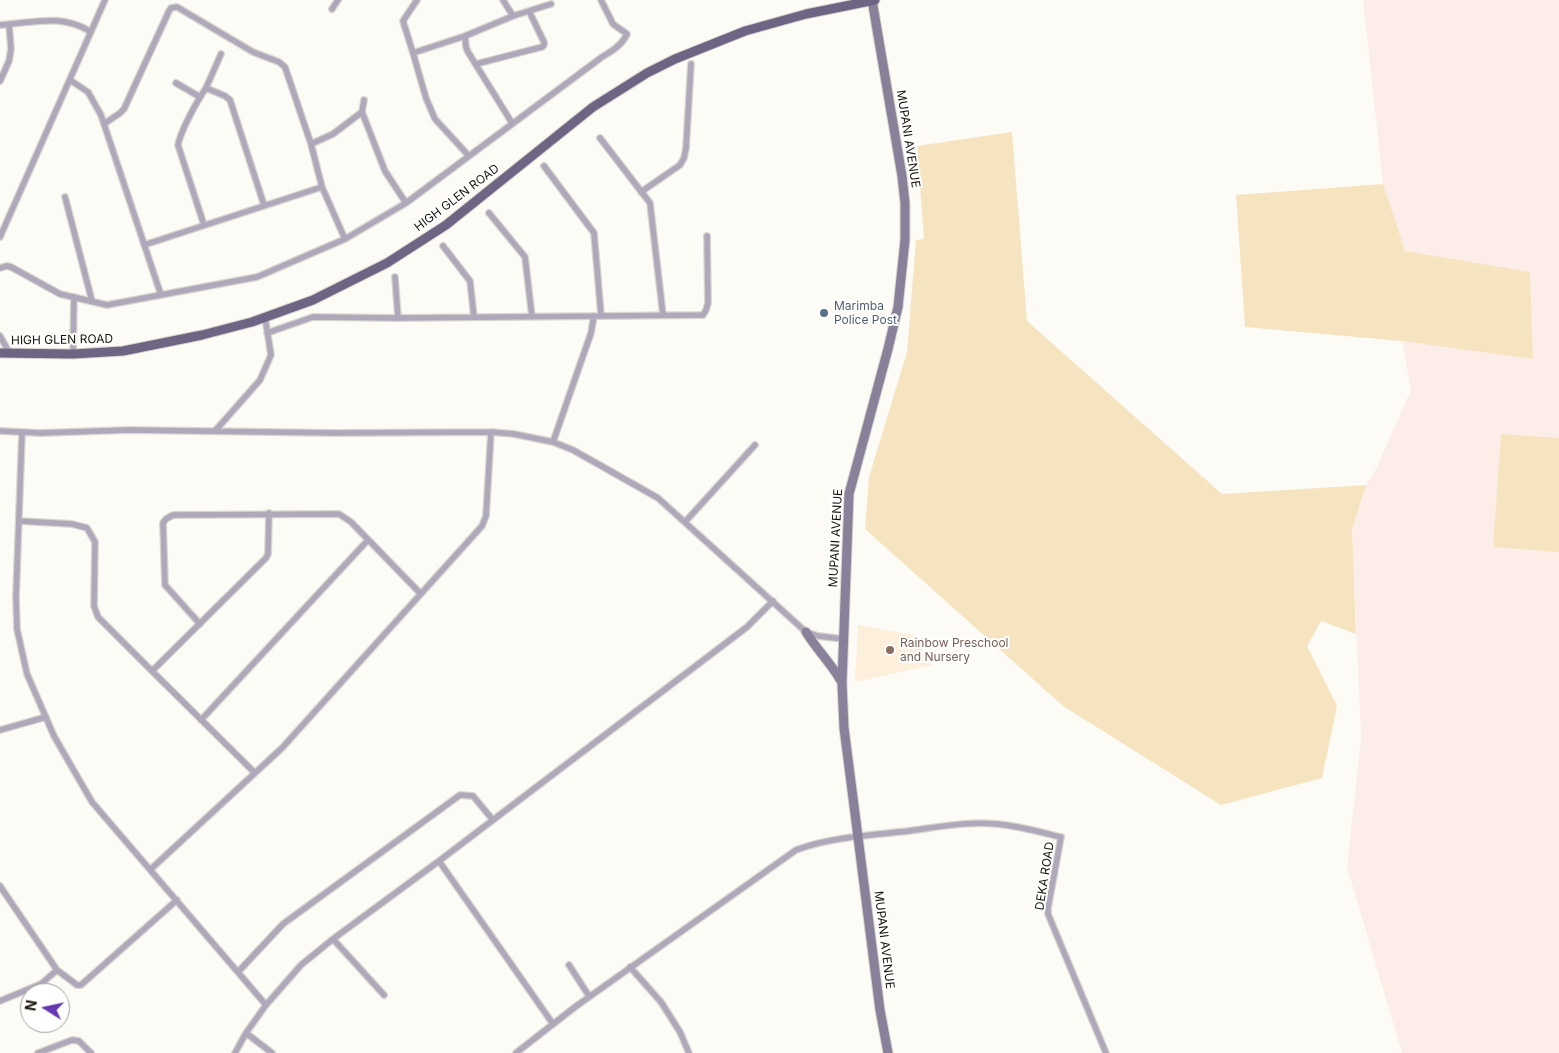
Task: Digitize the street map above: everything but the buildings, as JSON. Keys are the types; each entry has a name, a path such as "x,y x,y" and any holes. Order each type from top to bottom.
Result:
{"main road":[{"name":"HIGH GLEN ROAD","path":"0,353 73,354 123,351 211,333 313,300 387,263 446,225 593,107 647,73 675,59 745,31 806,14 873,0"}],"street":[{"path":"0,237 105,0"},
{"path":"332,9 338,0"},
{"path":"417,0 403,21 426,98 435,119 468,156"},
{"path":"502,0 513,16"},
{"path":"0,268 11,267 60,294 107,305 250,279 345,239 406,202 624,41 627,34 613,24 601,0"},
{"name":"MUPANI AVENUE","path":"873,0 903,183 905,240 898,307 850,494 842,683 844,728 880,1010 888,1053"},
{"path":"413,53 551,4"},
{"path":"104,124 124,109 169,11 175,7 253,52 279,62 285,67 311,144 322,187 345,239"},
{"path":"476,64 544,45 529,11"},
{"path":"0,25 58,21 73,23 90,32"},
{"path":"0,81 9,61 11,49 9,24"},
{"path":"465,36 466,47 512,123"},
{"path":"204,225 178,145 180,137 206,88 221,54"},
{"path":"641,192 680,166 684,158 691,64"},
{"path":"70,80 88,92 96,104 161,295"},
{"path":"176,83 200,97"},
{"path":"206,88 230,100 264,205"},
{"path":"364,100 362,112 385,171 406,202"},
{"path":"311,144 333,134 362,112"},
{"path":"600,138 650,203 663,315"},
{"path":"544,166 594,233 601,315"},
{"path":"144,244 322,187"},
{"path":"65,197 92,301"},
{"path":"489,213 525,257 532,317"},
{"path":"267,333 313,317 532,317 703,314 708,303 707,236"},
{"path":"443,246 470,281 474,317"},
{"path":"395,277 398,318"},
{"path":"73,354 74,297"},
{"path":"552,442 591,333 594,316"},
{"path":"215,431 260,380 272,355 264,317"},
{"path":"0,336 10,354"},
{"path":"0,431 22,433 128,430 491,432 514,434 552,442 573,450 658,498 806,632 834,669 842,683"},
{"path":"150,869 282,748 482,526 486,516 491,432"},
{"path":"22,433 16,597 17,628 27,674 54,736 92,802 266,1005"},
{"path":"685,522 755,445"},
{"path":"152,672 266,558 268,554 269,513"},
{"path":"200,624 165,585 163,523 166,519 177,514 339,514 351,522 421,594"},
{"path":"19,522 72,524 87,528 95,542 94,606 98,617 255,773"},
{"path":"201,720 368,540"},
{"path":"235,1053 246,1033 266,1005 301,965 747,627 773,601"},
{"path":"806,632 818,636 843,638"},
{"path":"0,730 46,717"},
{"path":"238,972 283,924 460,795 473,796 493,820"},
{"name":"DEKA ROAD","path":"858,837 972,823 1015,826 1061,836 1048,914 1106,1053"},
{"path":"516,1053 630,967 796,850 858,837"},
{"path":"439,861 553,1024"},
{"path":"0,886 57,970 77,985 81,985 177,900"},
{"path":"333,939 384,995"},
{"path":"569,965 590,996"},
{"path":"630,967 661,1002 680,1032 689,1053"},
{"path":"0,1001 41,984 57,970"},
{"path":"246,1033 272,1053"},
{"path":"38,1053 72,1040 79,1041 91,1053"}],"shaded area":[{"path":"1363,0 1559,0 1559,1053 1402,1053 1347,867 1361,738 1352,530 1366,485 1376,469 1411,390 1402,341 1533,358 1530,272 1404,252 1383,184"},
{"path":"1012,132 1027,321 1222,494 1366,485 1352,530 1356,634 1321,621 1307,646 1337,706 1322,778 1221,805 1063,706 865,529 869,477 907,352 916,240 924,239 917,146"},
{"path":"1383,184 1405,251 1530,272 1533,359 1402,341 1245,327 1236,195"},
{"path":"1501,434 1559,438 1559,552 1493,547"},
{"name":"Rainbow Preschool and Nursery","path":"858,625 914,635 932,665 855,682"}],"place":[{"name":"Marimba Police Post","path":"824,313"},
{"name":"Rainbow Preschool and Nursery","path":"890,650"}]}
